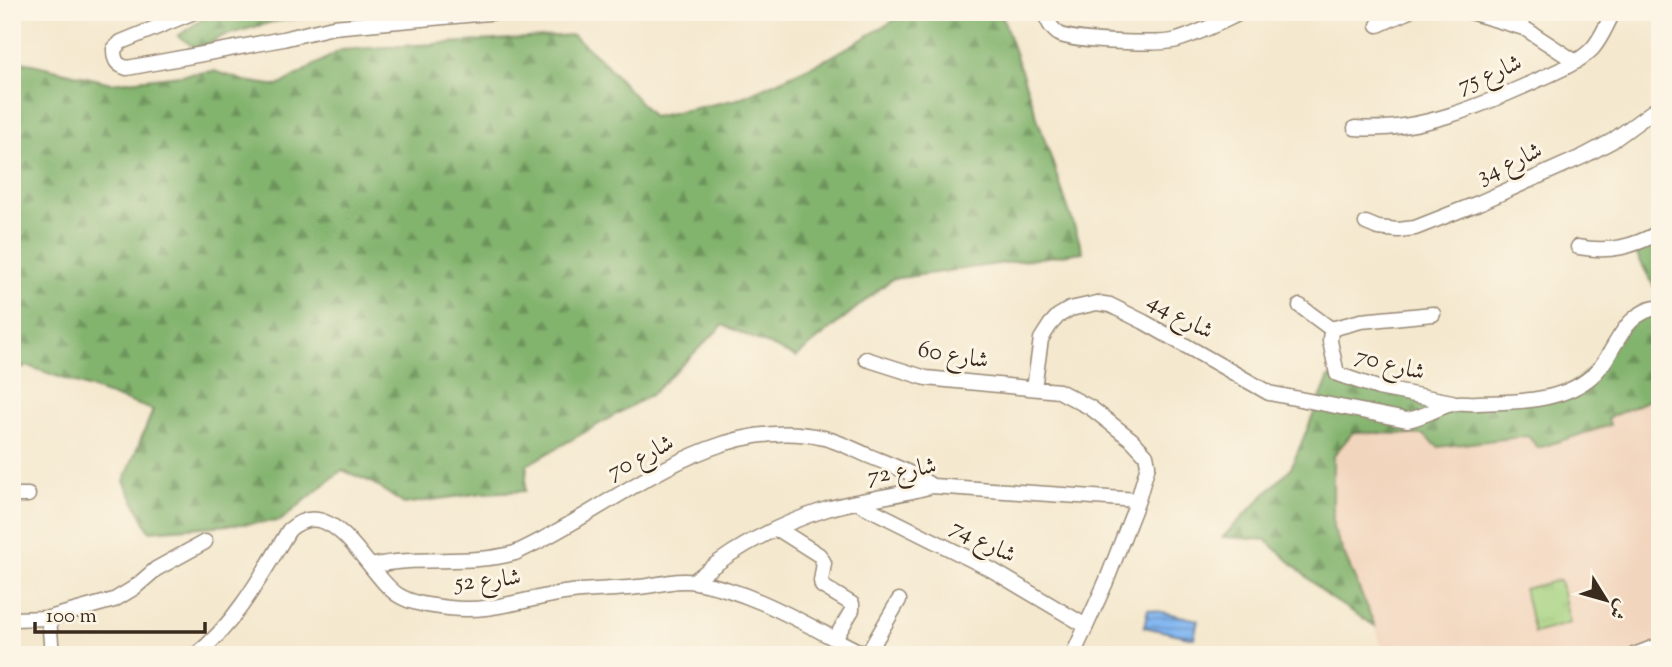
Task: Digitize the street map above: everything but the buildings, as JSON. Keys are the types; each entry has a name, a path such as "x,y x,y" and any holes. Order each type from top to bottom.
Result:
{"street":[{"path":"194,12 121,42 114,50 118,65 127,68 333,27 499,12"},
{"path":"1044,12 1053,29 1062,36 1160,44 1200,32 1242,12"},
{"path":"1378,25 1407,12"},
{"path":"1470,12 1524,28 1576,61"},
{"name":"شارع 75","path":"1355,128 1406,126 1472,108 1576,61 1591,50 1602,36 1613,12"},
{"name":"شارع 34","path":"1366,223 1378,228 1415,228 1481,202 1612,141 1660,106"},
{"path":"1578,247 1600,250 1624,248 1660,232"},
{"name":"شارع 44","path":"1034,388 1041,339 1051,325 1058,316 1070,309 1097,303 1110,305 1144,321 1269,393 1407,420 1421,418 1454,402 1480,403 1545,397 1575,387 1597,373 1628,323 1644,312 1660,307"},
{"path":"1300,306 1331,329"},
{"name":"شارع 70","path":"1433,314 1361,321 1331,329 1330,341 1336,374 1378,388 1454,402"},
{"name":"شارع 60","path":"866,359 926,378 1034,388"},
{"path":"1034,388 1059,391 1076,398 1110,421 1139,446 1146,455 1148,465 1138,500 1106,582 1073,655"},
{"name":"شارع 70","path":"372,566 404,560 495,559 515,554 641,482 711,448 734,440 764,435 791,434 826,439 918,477 932,486"},
{"name":"شارع 72","path":"694,581 724,557 778,529 828,509 932,486 1138,500"},
{"path":"12,495 28,495"},
{"name":"شارع 74","path":"856,502 992,570 1086,626"},
{"name":"شارع 52","path":"196,655 240,607 289,530 309,519 328,524 355,545 384,584 411,602 463,610 489,608 574,592 694,581 741,595 866,655"},
{"path":"778,529 819,555 824,564 822,586 852,604 852,610 835,639"},
{"path":"12,620 48,618 114,600 134,588 156,569 205,542"},
{"path":"866,655 899,600"},
{"path":"48,618 52,655"},
{"path":"1634,655 1660,645"}],"shaded area":[{"path":"1660,395 1660,650 1647,655 1384,655 1375,626 1333,528 1333,456 1353,432 1425,435 1438,447 1610,425 1607,418"}],"green space":[{"path":"213,12 338,12 272,22 223,36 197,49 178,36"},
{"path":"909,12 1001,12 1083,252 892,279 796,357 723,325 652,394 527,465 525,491 482,493 404,504 371,482 342,470 280,521 149,531 124,481 153,410 28,366 12,373 12,59 111,83 214,71 245,81 278,86 341,50 573,35 603,61 653,117 738,99 829,58"},
{"path":"1660,231 1660,292 1654,287 1633,247"},
{"path":"1660,312 1660,395 1608,418 1610,425 1538,448 1528,436 1438,447 1424,435 1353,432 1333,456 1333,528 1375,626 1329,597 1266,540 1223,537 1291,468 1329,377 1455,407 1559,394 1600,361 1621,322"},
{"path":"1560,580 1570,623 1534,633 1524,589"}],"water":[{"path":"1148,609 1198,620 1194,638 1144,627"}]}
